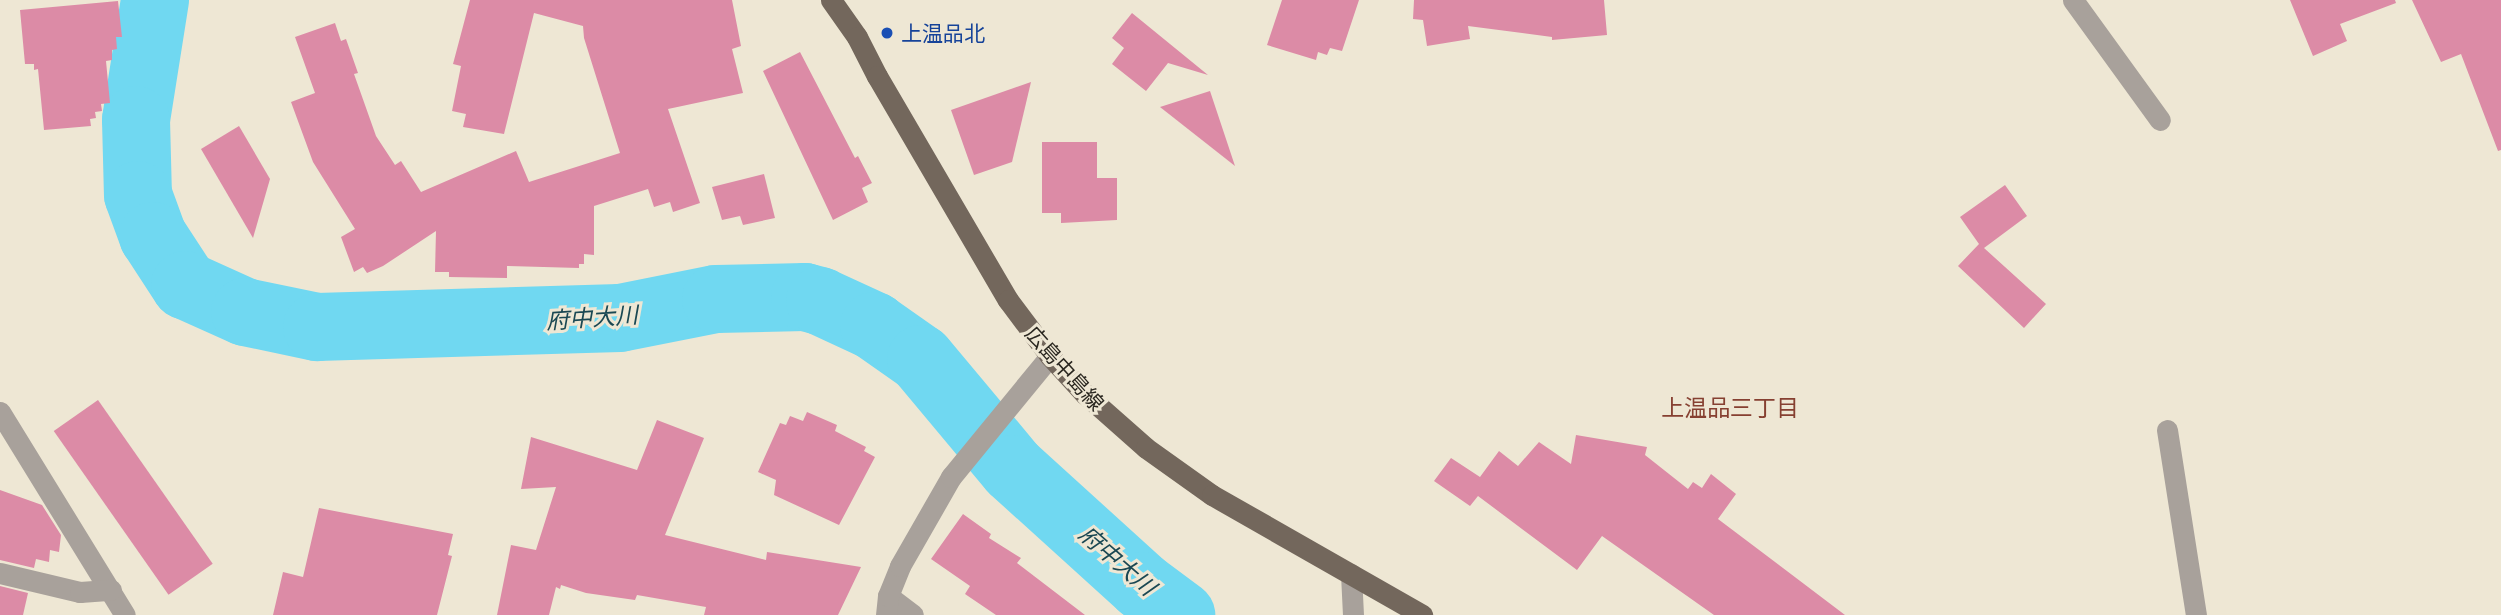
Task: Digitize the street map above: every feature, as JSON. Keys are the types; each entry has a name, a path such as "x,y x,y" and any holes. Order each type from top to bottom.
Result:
{"main road":[{"name":"広島中島線","path":"831,0 857,37 986,266 1050,356 1115,422 1178,472 1422,615"}],"street":[{"path":"2073,0 2160,120"},
{"path":"913,615 887,606 900,566 951,477 1050,356"},
{"path":"0,412 125,615"},
{"path":"2167,430 2196,615"},
{"path":"0,573 80,592 111,590"},
{"path":"1351,574 1353,615"}],"building":[{"path":"470,0 732,0 741,46 732,49 743,93 668,109 700,203 673,212 670,202 654,207 648,189 594,206 594,255 584,254 584,264 579,264 579,268 507,266 507,278 449,277 449,272 435,272 436,231 383,266 367,273 363,267 354,272 341,237 355,229 313,162 291,102 315,93 295,37 335,23 341,41 346,39 358,73 354,74 376,136 395,165 401,161 421,192 516,151 529,182 620,153 584,38 583,26 534,13 504,134 463,127 466,114 452,111 461,66 453,64"},
{"path":"1282,0 1359,0 1342,51 1330,48 1327,55 1318,52 1316,60 1267,45"},
{"path":"1414,0 1604,0 1607,35 1552,40 1552,37 1468,26 1470,39 1427,46 1423,20 1413,19"},
{"path":"2290,0 2395,0 2396,3 2340,24 2347,41 2313,56"},
{"path":"2412,0 2501,0 2501,150 2498,151 2461,54 2441,62"},
{"path":"118,1 122,37 116,37 117,49 112,50 112,60 106,61 110,103 101,104 102,111 95,112 96,118 90,119 91,126 44,130 38,69 34,70 34,64 25,64 20,10"},
{"path":"1132,13 1208,75 1168,63 1146,91 1112,64 1124,48 1112,38"},
{"path":"800,52 855,158 858,156 872,183 862,188 868,202 833,220 763,71"},
{"path":"1031,82 1012,162 974,175 951,110"},
{"path":"1210,91 1235,166 1160,107"},
{"path":"239,126 270,179 253,238 201,149"},
{"path":"1042,142 1097,142 1097,178 1117,178 1117,220 1061,223 1061,213 1042,213"},
{"path":"764,174 775,218 743,225 740,216 722,220 712,187"},
{"path":"2005,185 2027,216 1984,248 2046,304 2024,328 1958,266 1979,244 1960,217"},
{"path":"98,400 213,564 168,595 54,431"},
{"path":"807,412 837,425 835,431 866,447 864,451 875,457 839,525 774,495 776,480 758,472 780,423 786,425 790,416 803,421"},
{"path":"657,420 704,438 665,535 766,560 767,552 861,567 838,615 704,615 706,607 637,595 635,600 586,593 561,585 560,589 556,587 549,615 497,615 511,545 536,550 556,487 521,489 531,437 637,470"},
{"path":"1576,435 1647,447 1645,455 1688,489 1693,482 1702,488 1711,474 1736,494 1718,519 1845,615 1714,615 1602,536 1577,570 1478,496 1470,506 1434,481 1451,458 1480,477 1499,451 1518,466 1539,442 1571,464"},
{"path":"0,490 42,505 61,535 59,552 50,550 49,562 36,559 34,568 0,560"},
{"path":"319,508 453,534 448,555 452,556 437,615 273,615 283,572 303,577"},
{"path":"963,514 991,534 989,538 1021,558 1017,563 1085,615 996,615 965,594 970,586 931,559"},
{"path":"0,586 28,593 23,615 0,615"}],"waterway":[{"name":"府中大川","path":"155,0 136,120 138,195 153,236 185,285 245,312 317,327 620,318 716,299 805,297 820,301 874,326 921,359 1013,469 1142,586 1181,615"}],"place":[{"name":"上温品北","path":"887,33"}],"district":[{"name":"上温品三丁目","path":"1730,407"}]}
